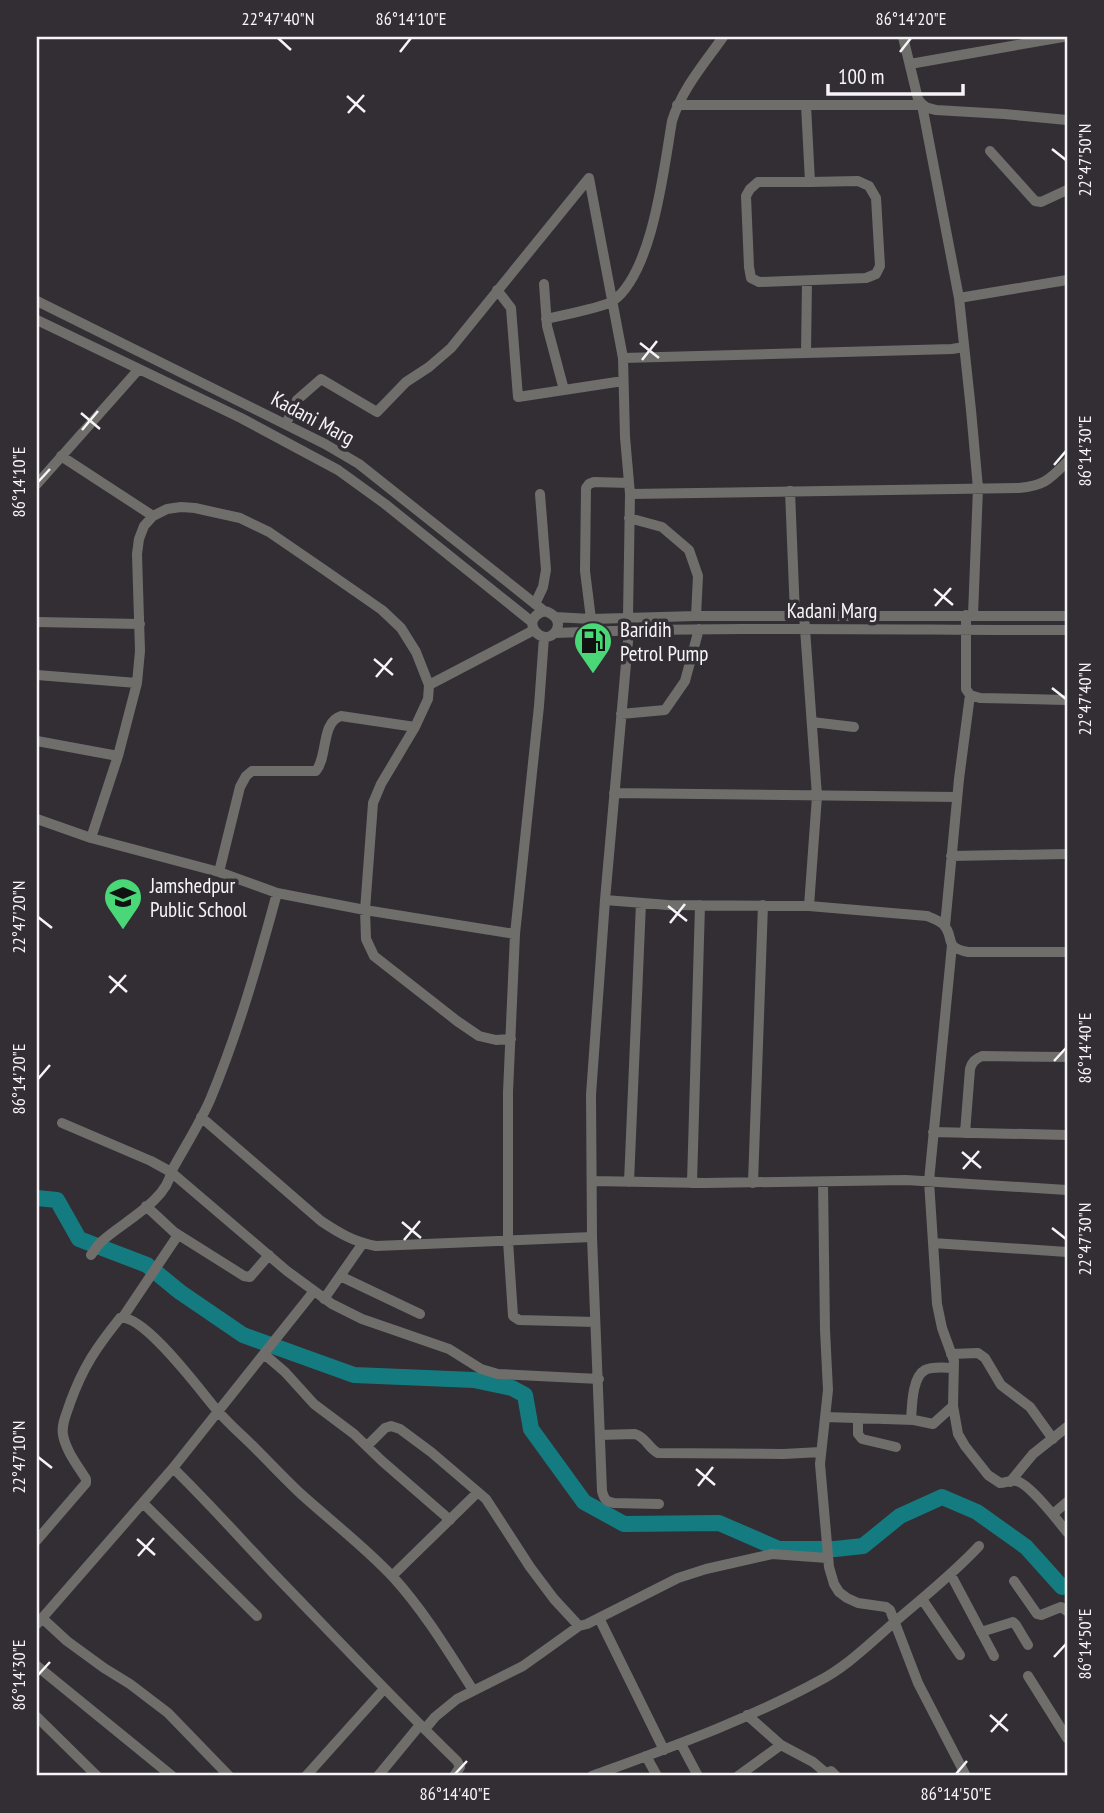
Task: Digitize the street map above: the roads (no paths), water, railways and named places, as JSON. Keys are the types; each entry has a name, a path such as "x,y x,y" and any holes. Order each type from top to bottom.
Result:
{"street":[{"path":"546,319 612,302 625,289 642,260 654,221 677,105 685,89 723,37"},
{"path":"903,37 918,99 922,105 959,298 978,488 970,615 966,630 966,689 971,695 980,698 1067,700"},
{"path":"910,64 1055,37"},
{"path":"677,105 922,105 936,110 1067,120"},
{"path":"807,105 810,181"},
{"path":"990,151 1035,201 1041,202 1067,190"},
{"path":"286,424 297,400 321,379 377,412 406,382 429,367 450,348 589,178 622,358 629,489 628,617"},
{"path":"810,181 858,181 869,186 876,198 880,266 876,275 866,278 807,281 759,282 751,278 746,196 750,189 758,182 810,181"},
{"path":"959,298 1067,280"},
{"path":"806,353 807,281"},
{"path":"544,284 546,319 564,390"},
{"path":"497,289 511,308 518,397 623,381"},
{"name":"Kadani Marg","path":"37,302 326,444 359,464 544,611"},
{"name":"Kadani Marg","path":"37,320 241,418 338,470 385,504 533,626"},
{"path":"622,358 964,347"},
{"path":"37,484 139,369"},
{"path":"61,456 153,516"},
{"path":"591,619 585,571 586,488 594,482 629,489 790,491 1036,486 1047,482 1067,462"},
{"path":"790,491 799,615 805,630 817,796 809,906"},
{"path":"535,604 543,587 546,570 540,495"},
{"path":"91,838 118,756 137,683 140,624 137,554 144,526 153,516 167,509 181,507 240,518 269,532 382,610 401,628 416,652 429,685 428,698 373,803 365,910 366,939 374,956 457,1021 479,1036 496,1040 511,1039"},
{"path":"629,518 662,527 689,550 698,576 696,615"},
{"path":"429,685 533,626 536,615 544,611 555,617 558,625 555,632 548,637 540,636 533,626"},
{"name":"Kadani Marg","path":"555,617 1067,616"},
{"path":"37,622 140,624"},
{"path":"621,715 665,710 685,681 699,629"},
{"name":"Kadani Marg","path":"555,632 699,629 1067,630"},
{"path":"629,630 591,1095 592,1237 602,1491 608,1502 659,1504"},
{"path":"544,637 515,934 508,1092 508,1241 513,1316 519,1320 595,1322"},
{"path":"37,675 137,683"},
{"path":"971,695 951,856 945,926 951,945 929,1181 937,1304 954,1368 953,1406 958,1434 994,1480 1000,1483 1021,1482 1067,1532"},
{"path":"219,872 240,787 252,771 316,771 322,758 329,725 334,718 341,716 415,727"},
{"path":"812,722 854,727"},
{"path":"37,741 118,756"},
{"path":"614,793 957,797"},
{"path":"37,820 91,838 219,872 277,893 515,934"},
{"path":"951,856 1067,854"},
{"path":"91,1255 101,1242 146,1206 170,1179 171,1172 209,1102 231,1046 260,957 277,893"},
{"path":"605,900 700,905 809,906 927,916 945,926"},
{"path":"629,1181 641,903"},
{"path":"692,1183 700,905"},
{"path":"754,1183 763,905"},
{"path":"951,945 957,950 968,952 1067,952"},
{"path":"965,1133 970,1069 976,1059 982,1056 1067,1057"},
{"path":"201,1117 321,1221 341,1235 363,1243 376,1246 592,1237"},
{"path":"62,1123 171,1172 324,1299 362,1319 449,1349 481,1369 498,1374 599,1379"},
{"path":"933,1132 1067,1135"},
{"path":"592,1181 754,1183 906,1180 1067,1190"},
{"path":"823,1182 828,1390 820,1464 827,1556 834,1584 839,1592 858,1604 886,1607 890,1610 918,1683 966,1776"},
{"path":"146,1206 178,1235 244,1276 253,1275 269,1255"},
{"path":"37,1540 86,1483 62,1433 83,1370 151,1278 178,1235"},
{"path":"324,1299 363,1243"},
{"path":"933,1243 1067,1252"},
{"path":"340,1276 420,1314"},
{"path":"229,1776 168,1713 39,1621 173,1468 314,1291"},
{"path":"123,1317 137,1322 167,1350 218,1411 300,1493 392,1576 432,1627 472,1690"},
{"path":"266,1352 314,1404 342,1423 450,1520"},
{"path":"951,1354 978,1353 985,1358 1001,1385 1030,1407 1052,1439"},
{"path":"911,1420 918,1377 928,1369 954,1368"},
{"path":"826,1417 911,1420 933,1424 953,1406"},
{"path":"858,1418 858,1434 862,1439 897,1447"},
{"path":"367,1446 388,1426 400,1429 431,1452 491,1506 554,1599 579,1626"},
{"path":"1010,1482 1033,1454 1067,1427"},
{"path":"600,1436 640,1435 658,1453 821,1452"},
{"path":"173,1468 212,1505 261,1560 459,1765 454,1776"},
{"path":"392,1576 478,1492"},
{"path":"1053,1514 1067,1502"},
{"path":"143,1503 257,1616"},
{"path":"592,1776 681,1744 819,1682 855,1657 951,1575 979,1546"},
{"path":"378,1776 423,1727 447,1707 472,1690 523,1665 579,1626 678,1578 706,1569 772,1554 827,1556"},
{"path":"951,1575 994,1656"},
{"path":"1014,1581 1037,1614 1061,1607 1067,1611"},
{"path":"922,1600 960,1655"},
{"path":"599,1618 664,1750"},
{"path":"981,1632 1013,1622 1028,1645"},
{"path":"37,1666 172,1776"},
{"path":"1028,1676 1067,1738"},
{"path":"306,1776 384,1689"},
{"path":"747,1715 781,1745 805,1757 828,1775"},
{"path":"37,1717 97,1776"},
{"path":"681,1744 698,1776"},
{"path":"738,1776 781,1745"},
{"path":"646,1756 657,1776"}],"waterway":[{"path":"37,1198 57,1200 79,1239 147,1265 180,1292 243,1335 354,1375 474,1380 512,1388 525,1395 531,1429 584,1502 624,1524 719,1523 779,1549 835,1549 863,1546 900,1516 942,1497 977,1512 1026,1547 1062,1587 1067,1586"}],"place":[{"name":"Baridih Petrol Pump","path":"593,675"},
{"name":"Jamshedpur Public School","path":"123,931"}]}
